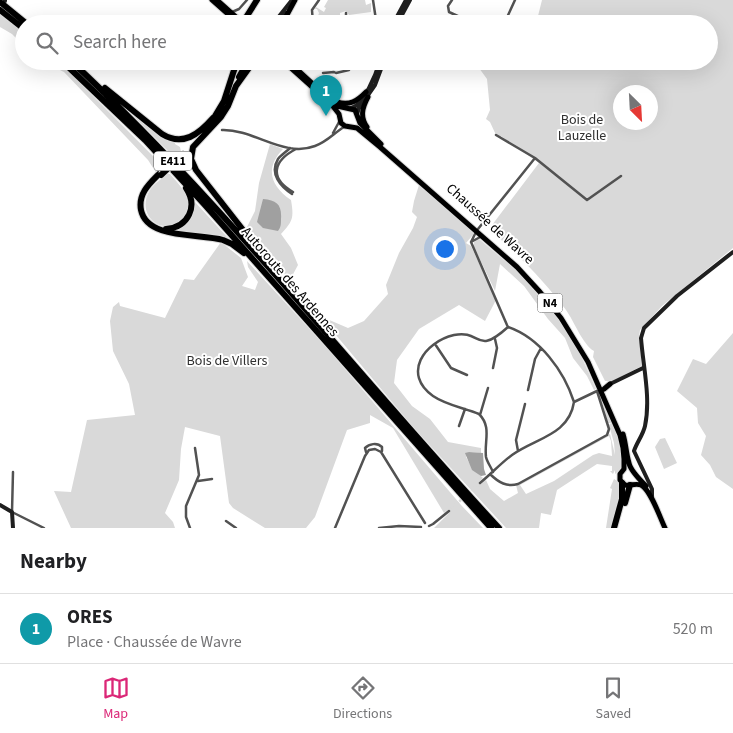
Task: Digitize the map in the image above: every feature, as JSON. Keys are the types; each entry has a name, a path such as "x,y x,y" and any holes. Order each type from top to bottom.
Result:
{"highway":[{"path":"246,15 253,0"},
{"path":"247,15 257,0"},
{"path":"3,1 18,15"},
{"path":"0,10 15,22"},
{"name":"Autoroute des Ardennes","path":"72,70 185,182 497,527"},
{"name":"Autoroute des Ardennes","path":"80,70 169,156 497,527"},
{"path":"86,70 162,134 170,138 182,139 195,136 216,117 226,103 235,70"},
{"path":"228,87 230,70"},
{"path":"216,117 235,70"},
{"path":"242,70 225,106 216,117 183,153 146,187 141,199 142,213 148,224 162,231 223,240 237,248 252,261 256,261"},
{"path":"248,70 236,86 228,106 213,127 194,147 190,158 196,170 270,264 268,267"},
{"path":"228,106 235,83"},
{"path":"160,175 146,191 143,206 147,218 152,224 160,228 176,227 183,223 189,215 192,201 184,185 185,182"},
{"path":"614,528 622,499 622,483"},
{"path":"618,528 632,485"}],"main road":[{"path":"212,0 228,15"},
{"path":"217,0 229,15"},
{"path":"286,15 294,0"},
{"path":"293,70 332,105 339,114 339,121"},
{"name":"Chaussée de Wavre","path":"298,70 337,106 348,108 357,116 368,132 477,230"},
{"path":"330,98 338,103 349,104 367,95"},
{"path":"367,95 362,109 363,120 384,146"},
{"path":"339,114 348,108"},
{"path":"348,126 357,116"},
{"name":"Chaussée de Wavre","path":"339,121 359,130 519,265 550,298 572,327 591,361 601,389"},
{"name":"N4","path":"477,230 522,272 552,306 580,346 625,441 634,472 648,488 665,528"},
{"path":"601,389 610,384"},
{"name":"N4","path":"601,389 622,444 624,469 619,476 622,483 643,486 652,498"},
{"path":"624,469 634,472 632,485"}],"street":[{"path":"234,15 247,0"},
{"path":"281,15 294,0"},
{"path":"284,15 294,0"},
{"path":"312,15 312,10 319,0"},
{"path":"373,0 377,15"},
{"path":"398,15 406,0"},
{"path":"400,15 410,0"},
{"path":"452,0 448,9 454,15"},
{"path":"508,15 515,0"},
{"path":"323,73 349,70"},
{"path":"348,108 357,105 367,95 377,70"},
{"path":"357,116 359,108 379,77 381,70"},
{"path":"332,135 339,121"},
{"path":"222,130 243,133 296,149 316,146 348,126"},
{"path":"496,135 535,158 588,200 621,176"},
{"path":"290,148 278,159 275,170 279,183 293,193 281,181 277,169 282,158 296,149"},
{"path":"471,242 477,230 535,158"},
{"path":"471,242 482,236"},
{"path":"471,242 508,327 527,336 541,348 562,376 574,402 571,415 564,425 518,451 480,483"},
{"path":"652,498 652,489 634,451 646,419 646,393 641,338 644,328 677,296 733,252"},
{"path":"508,327 495,339 484,342 467,335 456,335 435,344 425,351 420,359 418,369 420,379 426,389 435,397 480,415 486,426 487,459 492,473 503,484 518,484 607,435 609,429 601,389 574,402"},
{"path":"493,368 497,348 495,339"},
{"path":"435,344 450,368 467,375"},
{"path":"528,390 534,359 541,348"},
{"path":"610,384 643,368"},
{"path":"480,415 488,388"},
{"path":"518,451 516,440 525,404"},
{"path":"459,426 465,409"},
{"path":"190,528 185,509 199,475 195,448"},
{"path":"334,528 366,452 375,449 382,452 429,527 449,511"},
{"path":"634,472 641,466"},
{"path":"13,472 13,528"},
{"path":"198,481 212,479"},
{"path":"0,505 44,528"},
{"path":"226,521 236,528"},
{"path":"379,528 399,526 421,528 425,523"}],"green space":[{"path":"328,0 365,0 366,5 371,3 371,12 349,15 346,11 340,13 340,15 318,15 317,9 315,9 316,7 324,12 326,8 324,7"},
{"name":"Bois de Lauzelle","path":"542,0 733,0 733,248 662,306 640,330 642,366 612,381 605,381 593,357 594,351 586,344 569,315 548,288 489,229 539,163 501,136 496,135 490,122 486,119 490,110 487,79 480,70 718,70 718,15 538,15"},
{"path":"0,14 15,26 15,37 12,34 0,27"},
{"path":"60,70 67,70 164,167 157,174 148,160 64,72"},
{"path":"115,98 161,134 175,140 175,144 180,147 181,152 175,158"},
{"path":"270,144 283,149 273,163 272,177 279,189 291,200 292,219 281,234 291,248 298,265 291,278 283,274 246,229 255,211 259,183"},
{"path":"167,174 170,174 183,189 189,204 186,215 176,223 168,226 154,222 148,216 146,208 146,199 150,190"},
{"path":"419,185 473,232 473,235 466,243 471,246 496,300 485,321 459,305 419,329 397,360 394,383 412,406 430,419 448,442 481,448 481,453 469,452 466,457 472,467 483,478 479,482 481,484 486,480 490,489 504,501 518,493 516,485 610,434 615,455 609,425 611,423 608,423 602,401 614,425 619,441 622,468 615,474 615,470 613,474 610,471 612,471 612,466 597,464 557,490 551,515 541,513 539,528 506,528 413,427 320,316 348,328 364,321 388,294 386,285 417,217 412,212","holes":["609,436 612,456 599,453 593,455 554,481 526,494 520,485"]},
{"path":"195,202 229,239 216,235 175,231 189,219"},
{"path":"479,239 517,271 556,315 577,347 596,389 594,390 587,376 573,358 565,338 548,319 524,286 500,264 495,291 474,247 474,242"},
{"name":"Bois de Villers","path":"221,242 241,258 248,277 242,286 255,290 258,282 248,267 247,261 327,348 461,505 483,528 434,528 450,512 448,510 444,513 393,428 370,415 370,423 347,430 315,517 306,528 265,528 233,508 229,503 220,436 185,427 179,480 165,513 173,522 175,528 71,528 54,491 71,492 87,420 135,415 129,384 113,351 110,321 113,307 119,302 120,306 165,318 184,279 194,280"},
{"path":"733,333 733,489 716,477 710,465 701,455 706,436 698,423 697,408 677,391 693,359 706,364"},
{"path":"665,438 677,463 664,469 655,447 660,439"},
{"path":"614,479 618,482 620,488 620,501 611,528 606,528 612,489 610,488"}],"shaded area":[{"path":"263,199 275,202 281,210 281,222 278,231 263,228 257,222"},
{"path":"465,453 483,453 486,475 481,476 472,470"}],"tunnel":[{"path":"469,493 480,483"},
{"path":"449,511 463,498"}],"place":[{"name":"ORES","path":"326,116"}]}
